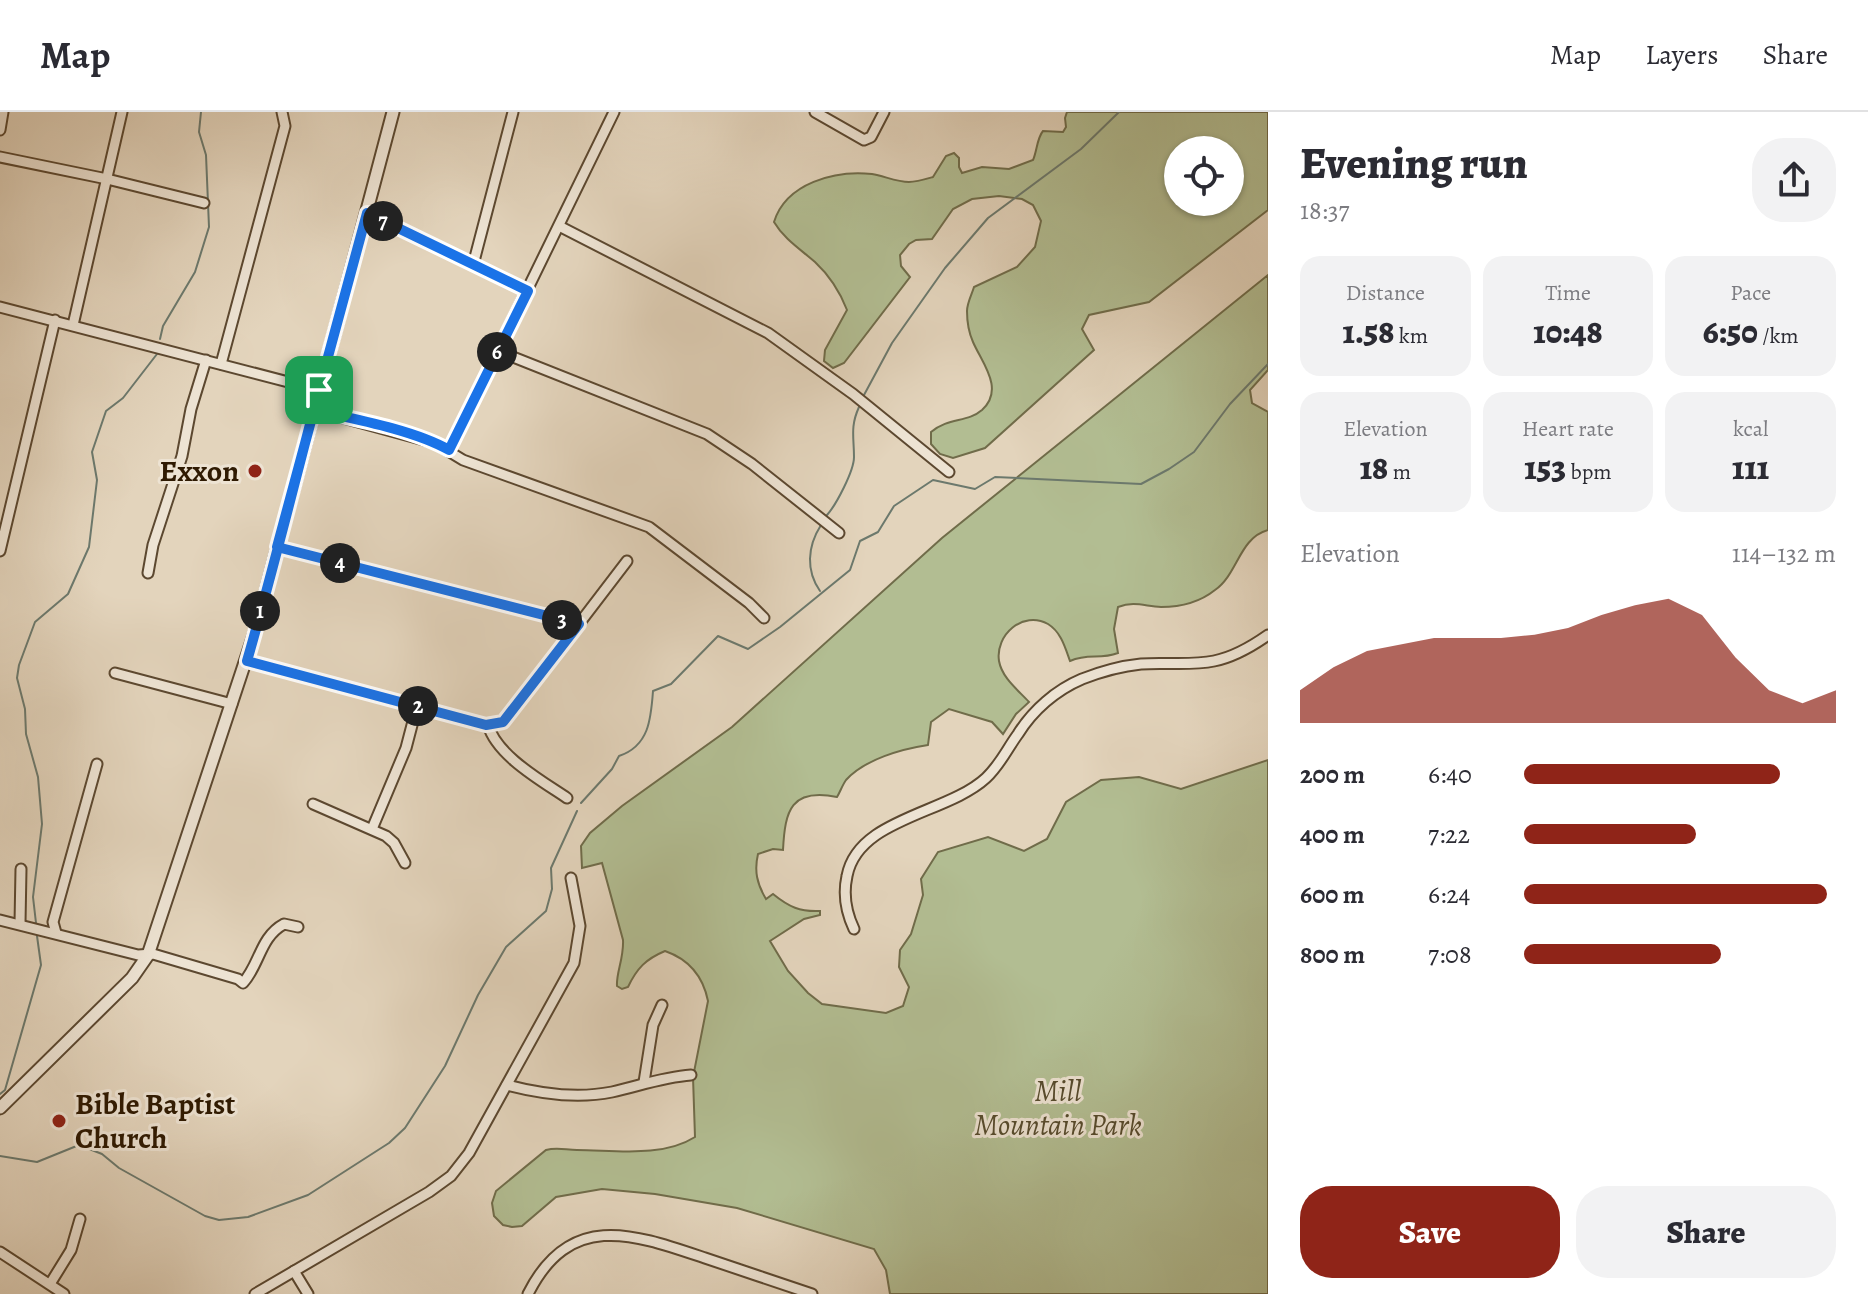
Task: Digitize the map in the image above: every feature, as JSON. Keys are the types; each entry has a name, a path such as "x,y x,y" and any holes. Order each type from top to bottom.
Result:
{"street":[{"path":"0,130 3,112"},
{"path":"73,325 122,112"},
{"path":"221,364 285,126 282,112"},
{"path":"0,1108 132,978 148,955 247,661 393,112"},
{"path":"473,265 513,112"},
{"path":"449,450 614,112"},
{"path":"815,112 859,138 871,137 884,112"},
{"path":"0,157 204,203"},
{"path":"367,213 528,291"},
{"path":"559,226 768,333 853,394 949,472"},
{"path":"0,307 319,390"},
{"path":"0,551 55,320"},
{"path":"498,351 707,434 752,464 839,533"},
{"path":"148,573 153,545 182,456 191,409 206,360"},
{"path":"314,410 435,443 463,460 649,527 749,603 764,618"},
{"path":"277,547 579,624"},
{"path":"247,661 488,725 507,718 627,561"},
{"path":"854,929 847,911 845,882 852,861 864,844 983,781 1029,719 1054,695 1081,680 1119,668 1228,658 1268,635"},
{"path":"115,673 232,704"},
{"path":"372,829 406,748 417,706"},
{"path":"488,725 493,738 519,765 567,798"},
{"path":"56,933 53,922 97,764"},
{"path":"313,804 372,829 394,843 405,863"},
{"path":"20,923 21,869"},
{"path":"255,1294 429,1192 451,1176 469,1153 568,975 578,951 580,926 571,878"},
{"path":"0,920 138,955 153,954 243,983 252,973 261,949 271,934 284,924 298,927"},
{"path":"644,1082 653,1025 662,1005"},
{"path":"507,1085 548,1094 577,1095 613,1092 644,1082 691,1075"},
{"path":"50,1284 71,1250 80,1219"},
{"path":"528,1294 541,1271 565,1249 585,1240 613,1234 649,1238 812,1294"},
{"path":"0,1252 64,1294"},
{"path":"294,1271 308,1294"}],"green space":[{"path":"1067,112 1268,112 1268,210 1149,302 1089,315 1082,329 1094,350 985,448 953,458 940,454 931,444 931,432 944,424 976,414 989,402 992,385 970,335 968,305 974,287 1017,267 1035,247 1041,221 1033,205 1022,199 999,196 972,199 953,209 932,239 916,240 909,244 900,255 901,266 910,277 844,363 833,368 824,361 825,350 847,310 825,272 787,239 774,222 789,197 828,177 858,173 904,182 918,181 933,177 946,156 954,153 959,158 962,173 982,167 1009,169 1033,160 1043,131 1063,132"},
{"name":"Mill Mountain Park","path":"1268,275 1268,370 1250,390 1252,403 1268,412 1268,530 1251,540 1223,583 1203,598 1182,605 1161,607 1134,604 1118,607 1114,629 1118,653 1111,655 1070,661 1062,640 1052,627 1039,621 1020,623 1001,642 999,661 1007,678 1029,702 1016,714 1003,734 992,722 949,709 931,722 928,745 896,752 863,766 846,780 837,797 822,795 800,799 789,813 783,850 773,849 758,854 756,872 766,899 773,894 795,908 820,911 820,915 804,919 770,941 788,971 808,993 822,1004 886,1013 903,1006 909,987 899,967 900,950 911,934 923,895 921,879 938,852 988,837 1024,851 1047,839 1066,802 1101,780 1139,777 1181,789 1268,760 1268,1294 890,1294 886,1270 874,1249 737,1208 655,1194 602,1189 556,1197 522,1226 503,1225 494,1216 492,1203 496,1191 546,1150 653,1150 682,1144 695,1137 693,1077 708,1001 706,992 693,970 665,951 643,965 628,987 622,989 617,986 623,940 602,863 582,868 581,846 590,833 622,806 732,727 942,538"}],"waterway":[{"path":"160,339 163,326 195,272 209,227 206,155 199,132 201,112"},
{"path":"864,395 892,343 945,268 988,218 1081,149 1119,112"},
{"path":"36,923 33,897 42,824 38,777 26,734 25,709 17,678 19,665 35,622 68,594 89,547 97,480 92,452 106,411 123,398 157,354"},
{"path":"581,803 612,769 619,756 637,746 649,721 653,691 671,684 718,636 748,649 780,627 850,570 860,541 878,532 894,506 933,480 975,489 995,477 1141,484 1194,452 1230,404 1268,364"},
{"path":"827,515 851,471 853,426 859,407"},
{"path":"820,591 812,575 810,559 821,525"},
{"path":"0,1156 37,1162 79,1145 102,1154 119,1168 205,1216 219,1220 248,1217 308,1195 389,1143 405,1128 445,1066 478,995 506,947 546,911 552,889 551,868 577,811"},
{"path":"0,1094 5,1090 41,965 37,936"}],"place":[{"name":"Exxon","path":"255,471"},
{"name":"Bible Baptist Church","path":"59,1121"}],"route":[{"path":"319,390 277,547 256,629 247,661 486,725 503,722 579,624 277,547 314,410 383,427 449,450 528,291 367,213 319,390"}]}
